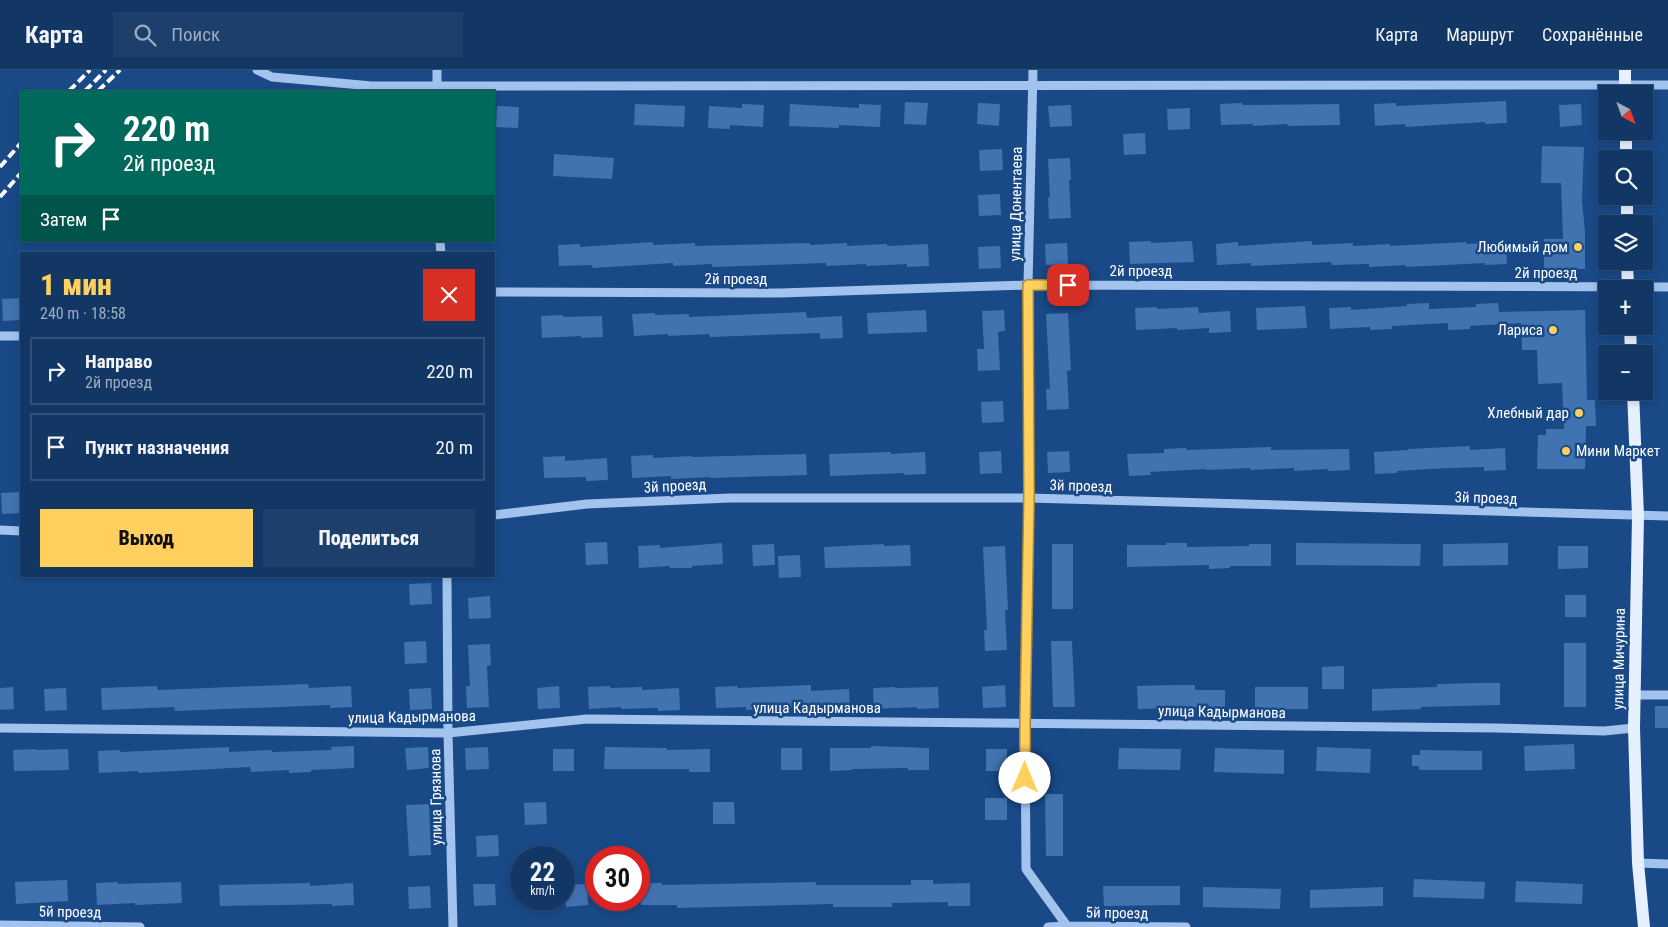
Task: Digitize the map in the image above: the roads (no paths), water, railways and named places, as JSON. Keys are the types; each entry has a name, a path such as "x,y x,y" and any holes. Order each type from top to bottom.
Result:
{"main road":[{"path":"1625,70 1625,85"},
{"name":"улица Мичурина","path":"1633,400 1638,516 1634,728 1638,863 1644,927"}],"street":[{"path":"257,70 272,77 372,86 437,89 1033,86 1598,90"},
{"path":"437,70 437,89"},
{"name":"улица Донентаева","path":"1033,70 1028,285 1029,498 1025,724 1026,869 1067,926"},
{"path":"1653,87 1668,85"},
{"name":"2й проезд","path":"495,292 780,294 1028,285 1598,288"},
{"name":"2й проезд","path":"1653,287 1668,287"},
{"path":"0,336 20,336"},
{"name":"3й проезд","path":"495,515 586,504 730,498 1029,498 1668,516"},
{"path":"0,530 20,531"},
{"name":"улица Грязнова","path":"447,577 448,734 453,927"},
{"path":"1635,695 1668,695"},
{"name":"улица Кадырманова","path":"0,728 448,734 587,719 1496,728 1604,731 1634,728"},
{"path":"1638,863 1668,864"},
{"name":"5й проезд","path":"0,925 140,927"},
{"name":"5й проезд","path":"1048,927 1186,927"}],"railway":[{"path":"70,90 90,70"},
{"path":"86,90 106,70"},
{"path":"99,90 120,70"},
{"path":"0,167 20,144"},
{"path":"0,197 20,174"}],"place":[{"name":"Любимый дом","path":"1578,247"},
{"name":"Лариса","path":"1553,330"},
{"name":"Хлебный дар","path":"1579,413"},
{"name":"Мини Маркет","path":"1566,451"}]}
